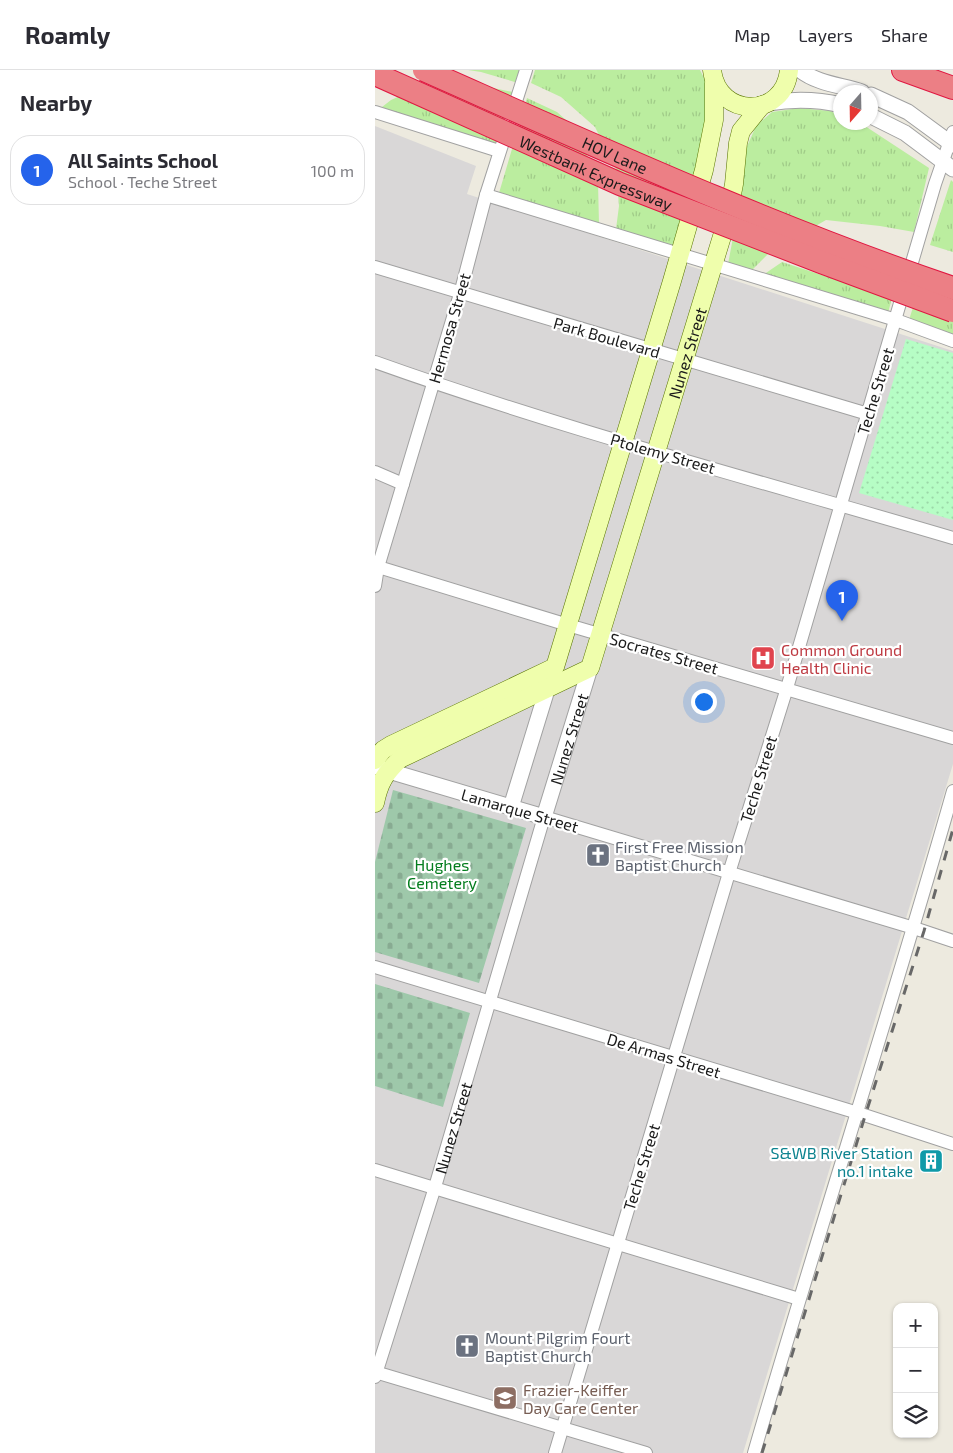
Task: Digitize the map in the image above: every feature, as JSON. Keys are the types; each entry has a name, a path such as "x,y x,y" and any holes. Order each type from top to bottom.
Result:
{"highway":[{"name":"HOV Lane","path":"424,70 629,161 808,234 953,288"},
{"path":"903,70 953,88"},
{"name":"Westbank Expressway","path":"375,74 620,184 953,311"}],"main road":[{"name":"Nunez Street","path":"590,668 729,211 741,131 765,104 783,90 789,70"},
{"path":"711,75 721,94 737,105 750,107 765,104"},
{"path":"375,803 379,766 383,750 555,667 680,254 708,155 714,120 711,75"},
{"path":"379,766 400,760 590,668"}],"street":[{"name":"Hermosa Street","path":"375,586 377,567 460,294 499,151 526,70"},
{"path":"800,70 810,78 835,85"},
{"path":"878,98 908,112 952,140"},
{"path":"765,104 788,100 808,100 833,104"},
{"path":"375,112 499,151"},
{"path":"878,120 905,134 948,166"},
{"name":"Teche Street","path":"555,1453 729,873 787,688 896,320 948,166 952,140"},
{"path":"486,195 896,320 953,341"},
{"name":"Park Boulevard","path":"375,267 460,294 868,414"},
{"name":"Ptolemy Street","path":"375,362 433,383 623,442 953,538"},
{"path":"375,472 403,484"},
{"name":"Socrates Street","path":"377,567 953,738"},
{"path":"511,807 555,667"},
{"name":"Nunez Street","path":"376,1374 435,1187 590,668"},
{"name":"Lamarque Street","path":"379,766 953,941"},
{"path":"754,1453 799,1299 914,928 953,791"},
{"name":"De Armas Street","path":"375,967 858,1113 953,1144"},
{"path":"375,1170 618,1242 799,1299"},
{"path":"376,1374 646,1453"}],"shaded area":[{"path":"375,126 476,166 467,194 953,351 953,764 743,1453 375,1453"}],"green space":[{"path":"468,70 522,70 518,83"},
{"path":"535,70 700,70 708,86 708,119 701,161 675,247 616,229 619,206 616,169 595,127 561,97 531,83"},
{"path":"474,84 513,92 495,150 382,107 391,100 422,86"},
{"path":"527,98 557,112 576,129 598,182 599,224 499,193"},
{"path":"799,108 830,111 833,112 833,130 871,130 929,168 914,232 826,220 769,253 751,271 728,264 743,185 745,151 756,126 772,112"},
{"path":"951,180 953,182 953,252 930,245"},
{"path":"782,262 892,298 888,313 763,275"},
{"path":"914,304 953,317 953,335 909,320"},
{"path":"906,339 953,353 953,520 859,493"},
{"name":"Hughes Cemetery","path":"393,790 526,828 479,983 375,952 375,862"},
{"path":"375,984 470,1013 443,1107 375,1086"}],"railway":[{"path":"762,1453 865,1116 924,931 953,829"}],"place":[{"name":"All Saints School","path":"842,621"},
{"name":"Common Ground Health Clinic","path":"763,658"},
{"name":"First Free Mission Baptist Church","path":"598,855"},
{"name":"S&WB River Station no.1 intake","path":"931,1161"},
{"name":"Mount Pilgrim Fourt Baptist Church","path":"467,1346"},
{"name":"Frazier-Keiffer Day Care Center","path":"505,1398"}]}
